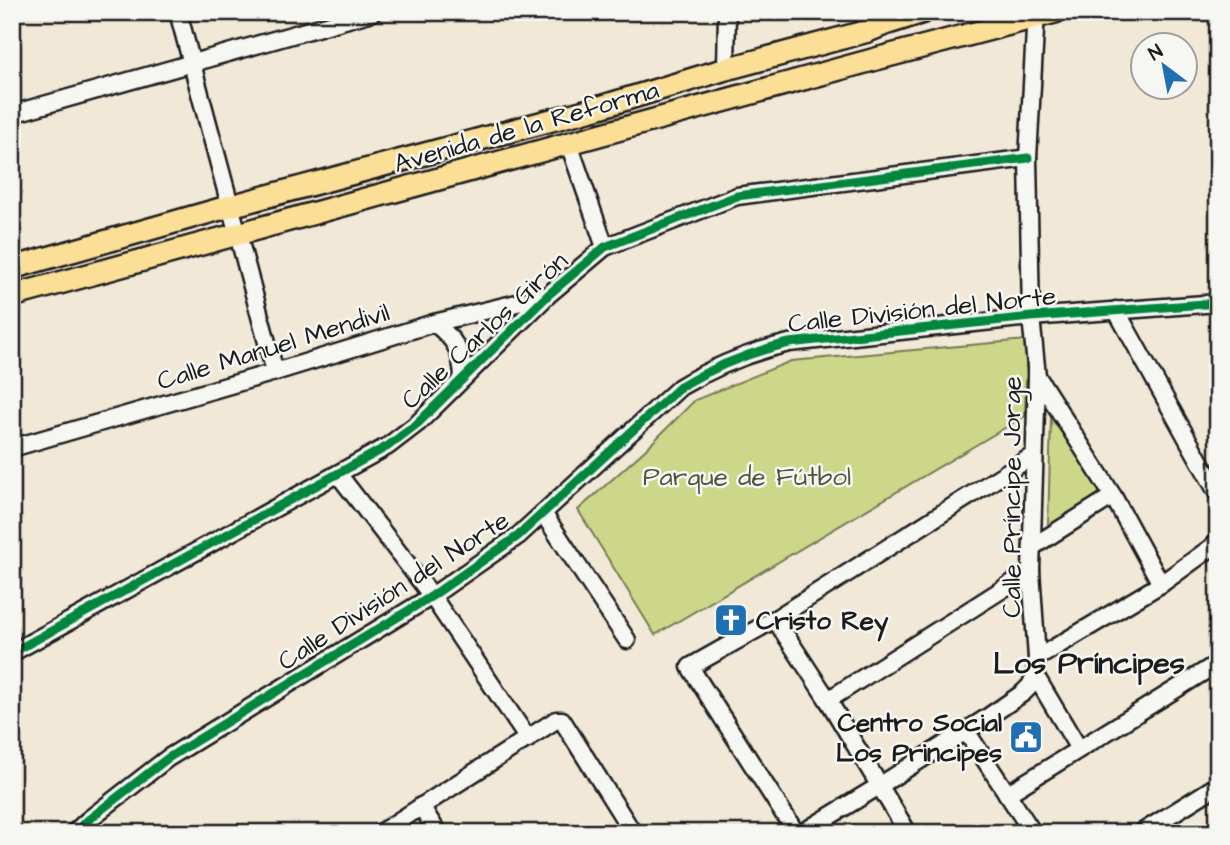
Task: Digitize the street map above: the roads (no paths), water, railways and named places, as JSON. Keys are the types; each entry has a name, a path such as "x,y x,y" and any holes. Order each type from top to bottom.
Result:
{"main road":[{"name":"Avenida de la Reforma","path":"12,268 868,31 885,18 923,12"},
{"name":"Avenida de la Reforma","path":"12,296 1042,14"}],"street":[{"path":"178,12 275,372"},
{"path":"12,114 373,12"},
{"path":"726,69 727,12"},
{"name":"Calle Príncipe Jorge","path":"1035,675 1037,658 1031,547 1037,376 1031,317 1028,158 1042,14"},
{"path":"569,144 605,247"},
{"name":"Calle Carlos Girón","path":"12,654 388,446 418,423 548,295 605,247 737,196 1028,158"},
{"name":"Calle Manuel Mendivil","path":"12,448 434,323 548,295"},
{"name":"Calle División del Norte","path":"74,833 167,758 432,596 518,536 680,387 705,372 759,350 789,343 1031,317 1218,303"},
{"path":"1116,310 1218,494"},
{"path":"434,323 447,332 457,346 463,377"},
{"path":"1037,376 1113,496 1161,584"},
{"path":"796,833 690,667 775,619 1034,455"},
{"path":"338,474 432,596 527,739"},
{"path":"1031,547 1113,496"},
{"path":"543,513 627,640"},
{"path":"1037,658 1216,548"},
{"path":"828,700 1031,571"},
{"path":"775,619 828,700 908,833"},
{"path":"1007,794 1218,663"},
{"path":"802,833 1023,693 1035,675"},
{"path":"1035,675 1079,749"},
{"path":"380,833 558,719 562,720 633,833"},
{"path":"966,731 1032,833"},
{"path":"1141,833 1218,785"},
{"path":"421,806 438,833"}],"place":[{"name":"Cristo Rey","path":"731,620"},
{"name":"Centro Social Los Principes","path":"1026,737"}],"district":[{"name":"Los Príncipes","path":"1089,663"}],"park label":[{"name":"Parque de Fútbol","path":"747,476"}]}
